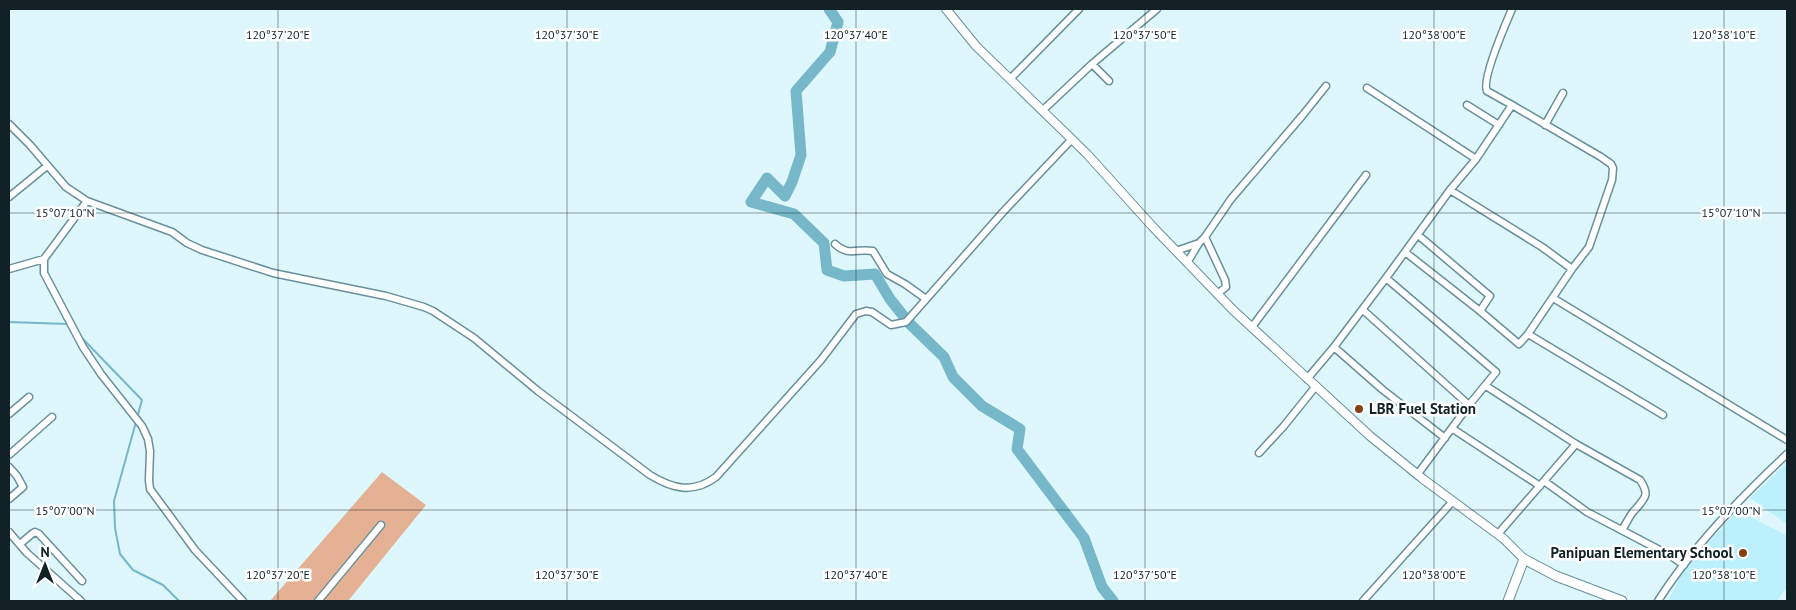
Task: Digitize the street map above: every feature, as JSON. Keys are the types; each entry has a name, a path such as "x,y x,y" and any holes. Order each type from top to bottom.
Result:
{"main road":[{"path":"1508,601 1524,559 1556,576 1622,601"}],"street":[{"path":"946,9 976,46 1072,139 1217,294 1370,436 1417,475 1498,534 1524,559"},
{"path":"951,16 958,9"},
{"path":"1010,79 1079,9"},
{"path":"1043,110 1092,64 1157,9"},
{"path":"1405,252 1519,344 1528,334 1589,246 1612,180 1613,168 1611,164 1487,91 1485,87 1487,74 1512,9"},
{"path":"1092,64 1109,81"},
{"path":"1187,263 1231,199 1326,86"},
{"path":"1367,88 1476,158"},
{"path":"1545,125 1563,94"},
{"path":"1307,379 1334,347 1450,190 1476,158 1512,105"},
{"path":"1467,106 1500,125"},
{"path":"9,124 30,145 66,188 87,201 172,232 187,243 202,250 273,273 386,296 424,307 474,338 538,391 650,475 663,483 676,487 700,486 716,477 821,360 856,314 866,311 872,312 891,325 906,322 1003,212 1072,139"},
{"path":"9,196 47,166"},
{"path":"1252,327 1366,175"},
{"path":"1450,190 1572,269"},
{"path":"87,201 44,259 44,273 83,347 101,374 142,426 148,439 150,451 148,480 150,489 195,550 244,601"},
{"path":"1418,235 1490,296 1480,311"},
{"path":"1204,237 1226,280 1226,287 1217,294"},
{"path":"1176,251 1199,243"},
{"path":"835,244 846,252 873,251 887,274 926,299"},
{"path":"9,269 44,259"},
{"path":"1386,278 1496,372 1417,475"},
{"path":"1553,298 1787,440"},
{"path":"1362,310 1469,405"},
{"path":"1528,334 1662,415"},
{"path":"1334,347 1383,390 1445,438"},
{"path":"1259,453 1316,386"},
{"path":"1486,386 1576,444 1640,480 1646,488 1645,499 1634,511 1622,530"},
{"path":"9,414 29,397"},
{"path":"9,455 52,417"},
{"path":"1453,428 1587,512 1671,556 1684,565"},
{"path":"1498,534 1576,444"},
{"path":"1658,601 1701,544 1787,454"},
{"path":"9,468 17,476 23,487 9,500"},
{"path":"1363,601 1453,501"},
{"path":"318,601 381,525"},
{"path":"9,532 32,558 64,584 80,601"},
{"path":"20,544 33,533 39,534 82,581"}],"shaded area":[{"path":"1787,463 1787,524 1750,498"},
{"path":"382,472 426,505 348,601 270,601"},
{"name":"Panipuan Elementary School","path":"1738,510 1787,536 1787,587 1777,601 1668,601 1683,571"}],"waterway":[{"path":"829,9 838,22 830,52 796,91 801,155 792,182 785,196 767,178 751,202 794,214 824,243 827,270 844,276 875,274 890,299 909,323 944,357 953,377 982,406 1020,429 1017,449 1084,538 1102,587 1113,601"},
{"path":"9,322 67,324"},
{"path":"82,338 142,400 137,418"},
{"path":"136,422 114,501 115,528 120,554 133,570 163,585 179,601"}],"place":[{"name":"LBR Fuel Station","path":"1359,409"},
{"name":"Panipuan Elementary School","path":"1743,553"}]}
